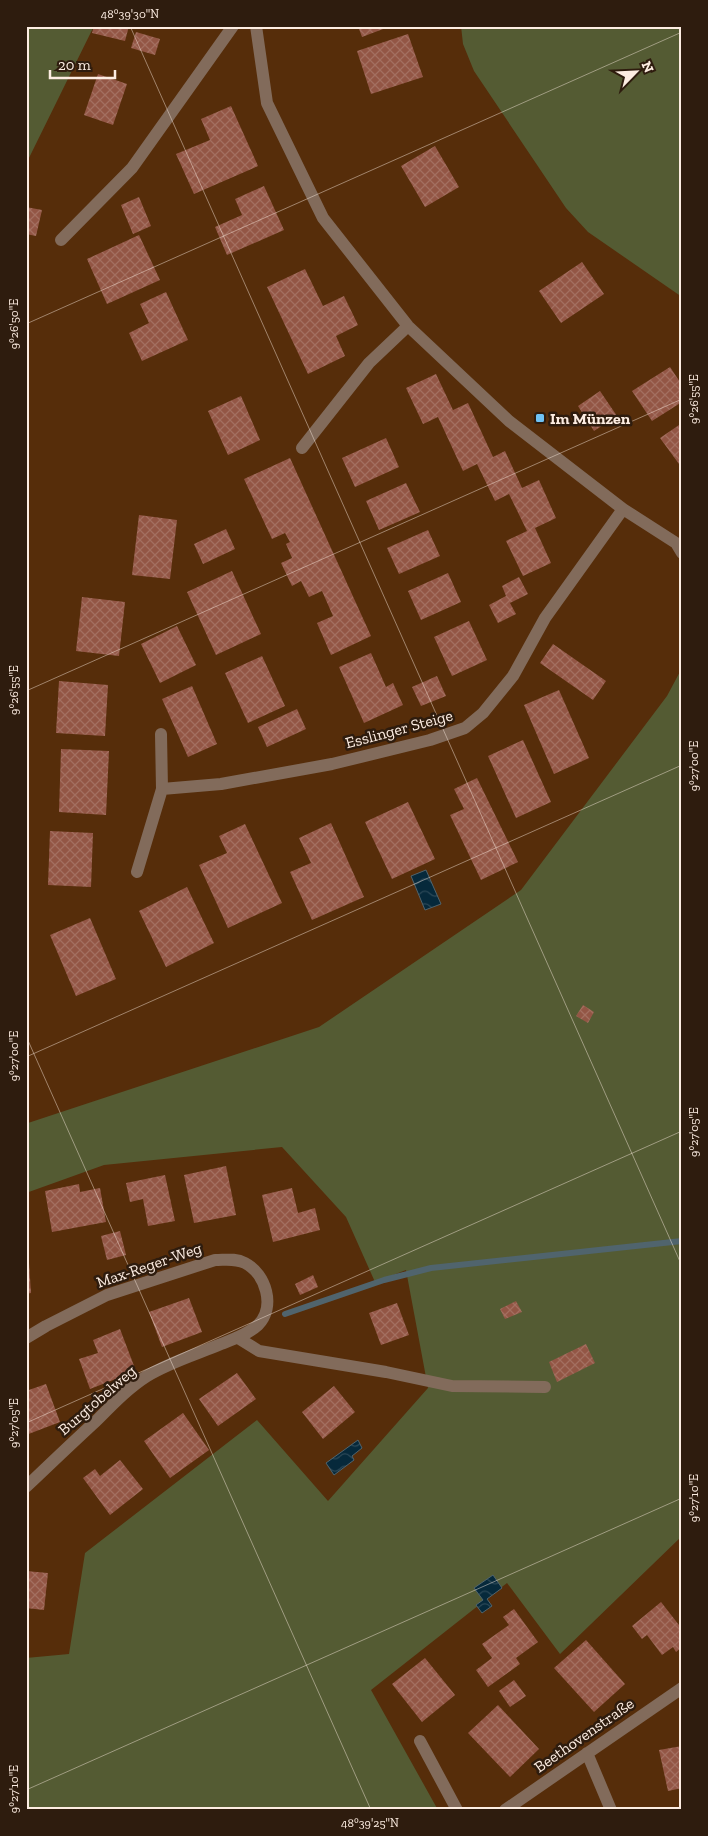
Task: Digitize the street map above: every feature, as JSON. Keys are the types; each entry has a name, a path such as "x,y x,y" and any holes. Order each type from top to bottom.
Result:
{"street":[{"path":"61,240 132,168 233,26"},
{"path":"256,26 266,103 323,218 408,326 509,421 623,509 676,543 682,553"},
{"path":"302,448 369,363 408,326"},
{"name":"Esslinger Steige","path":"162,789 221,784 332,764 430,740 465,728 482,714 513,676 545,618 623,509"},
{"path":"137,872 162,789 161,734"},
{"name":"Max-Reger-Weg","path":"26,1338 107,1295 215,1260 233,1259 245,1263 257,1271 264,1284 268,1301"},
{"name":"Burgtobelweg","path":"26,1486 122,1396 148,1376 174,1363 238,1338 258,1324 264,1315 268,1301"},
{"path":"238,1338 259,1351 386,1372 452,1386 544,1387"},
{"name":"Beethovenstraße","path":"506,1810 682,1688"},
{"path":"420,1741 457,1810"},
{"path":"587,1753 611,1810"}],"green space":[{"path":"26,26 94,26 26,164"},
{"path":"461,26 682,26 682,297 588,232 566,208 474,71 463,44"},
{"path":"682,668 682,1536 560,1654 507,1583 371,1690 438,1810 26,1810 26,1658 69,1654 85,1553 257,1420 328,1501 428,1388 406,1270 375,1282 346,1217 282,1147 104,1165 26,1193 26,1119 28,1123 319,1027 521,890 667,696"}],"water":[{"path":"426,870 441,904 425,910 411,876"},
{"path":"358,1440 362,1448 352,1456 354,1460 334,1475 326,1463"},
{"path":"493,1575 502,1588 487,1599 492,1606 482,1613 476,1605 483,1600 474,1588"}],"building":[{"path":"94,26 129,26 125,41 92,33"},
{"path":"358,26 391,26 362,37"},
{"path":"136,32 160,39 155,55 131,48"},
{"path":"408,34 423,77 371,94 357,51"},
{"path":"98,74 127,84 113,125 84,115"},
{"path":"231,106 258,166 194,194 176,154 210,140 201,119"},
{"path":"435,146 459,187 425,207 401,166"},
{"path":"264,186 284,230 227,255 215,227 242,215 235,199"},
{"path":"139,197 151,226 133,234 121,205"},
{"path":"26,207 42,210 36,236 26,234"},
{"path":"139,235 160,280 107,304 87,259"},
{"path":"582,262 604,294 561,323 539,291"},
{"path":"305,269 323,306 344,296 358,325 336,336 345,356 308,374 267,287"},
{"path":"166,292 188,340 142,361 129,333 149,323 140,304"},
{"path":"670,367 682,385 682,402 652,421 632,391"},
{"path":"436,374 453,410 468,403 493,457 505,451 522,488 539,480 556,518 535,528 551,563 523,576 506,541 527,531 509,494 495,501 477,464 463,471 438,417 423,424 406,388"},
{"path":"600,391 617,416 594,431 578,406"},
{"path":"241,396 260,440 228,455 208,411"},
{"path":"682,423 682,462 679,464 660,438"},
{"path":"386,438 399,467 355,487 342,458"},
{"path":"290,458 371,636 331,655 317,623 333,616 322,591 309,597 301,581 292,586 281,563 292,558 286,544 290,542 285,533 272,539 244,479"},
{"path":"406,483 420,512 379,530 366,501"},
{"path":"139,515 177,520 170,579 132,575"},
{"path":"226,529 235,549 203,564 194,544"},
{"path":"428,530 440,556 399,574 387,548"},
{"path":"232,571 261,634 216,655 187,592"},
{"path":"448,573 461,602 421,620 408,591"},
{"path":"519,577 528,594 510,603 516,614 498,623 489,605 506,596 502,586"},
{"path":"82,597 125,602 119,656 76,651"},
{"path":"469,621 487,660 452,676 434,637"},
{"path":"177,626 196,665 160,683 141,644"},
{"path":"553,644 606,681 593,700 540,663"},
{"path":"371,653 386,687 393,683 403,705 364,723 339,667"},
{"path":"262,656 285,706 248,723 225,673"},
{"path":"437,676 446,696 421,706 412,687"},
{"path":"59,681 108,685 105,736 56,733"},
{"path":"192,686 217,744 188,757 162,699"},
{"path":"559,690 589,758 554,774 524,705"},
{"path":"297,709 306,729 267,747 258,727"},
{"path":"523,740 551,802 516,818 488,756"},
{"path":"61,749 109,751 106,815 59,812"},
{"path":"477,778 518,862 481,880 450,815 464,809 454,789"},
{"path":"408,802 435,859 392,879 365,822"},
{"path":"331,823 364,897 312,920 290,872 311,863 299,838"},
{"path":"245,824 282,903 228,928 199,865 227,853 219,836"},
{"path":"50,831 93,833 91,887 48,885"},
{"path":"187,887 214,943 166,967 139,911"},
{"path":"90,918 116,979 76,996 50,935"},
{"path":"583,1005 594,1012 588,1023 576,1016"},
{"path":"226,1166 236,1215 194,1223 184,1175"},
{"path":"165,1175 175,1221 148,1226 143,1199 130,1202 126,1183"},
{"path":"79,1184 80,1192 100,1188 106,1222 52,1232 45,1191"},
{"path":"292,1188 298,1213 315,1208 320,1230 273,1242 262,1195"},
{"path":"120,1231 126,1255 107,1260 101,1236"},
{"path":"26,1263 29,1263 31,1293 26,1294"},
{"path":"313,1275 318,1287 300,1295 295,1284"},
{"path":"189,1298 202,1332 162,1347 149,1312"},
{"path":"516,1301 522,1312 505,1319 500,1309"},
{"path":"397,1303 409,1335 381,1345 369,1313"},
{"path":"120,1329 136,1371 90,1389 79,1359 98,1353 93,1340"},
{"path":"586,1344 595,1363 557,1382 549,1362"},
{"path":"237,1373 256,1399 218,1426 199,1399"},
{"path":"46,1384 60,1422 26,1435 26,1391"},
{"path":"334,1386 355,1412 323,1439 302,1412"},
{"path":"183,1413 209,1450 170,1478 144,1441"},
{"path":"120,1460 143,1489 110,1515 83,1478 95,1469 100,1476"},
{"path":"26,1571 48,1573 44,1610 26,1608"},
{"path":"661,1602 679,1625 682,1623 682,1647 676,1652 673,1647 662,1655 647,1635 642,1639 632,1626"},
{"path":"514,1609 538,1642 516,1658 520,1664 488,1687 476,1670 492,1658 482,1644 509,1625 503,1617"},
{"path":"586,1640 625,1684 594,1712 554,1668"},
{"path":"425,1658 455,1695 422,1722 392,1684"},
{"path":"514,1680 526,1696 510,1707 499,1691"},
{"path":"498,1705 539,1749 510,1777 468,1733"},
{"path":"682,1746 682,1788 668,1791 659,1750"}],"waterway":[{"path":"285,1314 384,1280 431,1268 682,1241"}],"place":[{"name":"Im Münzen","path":"540,418"}]}
